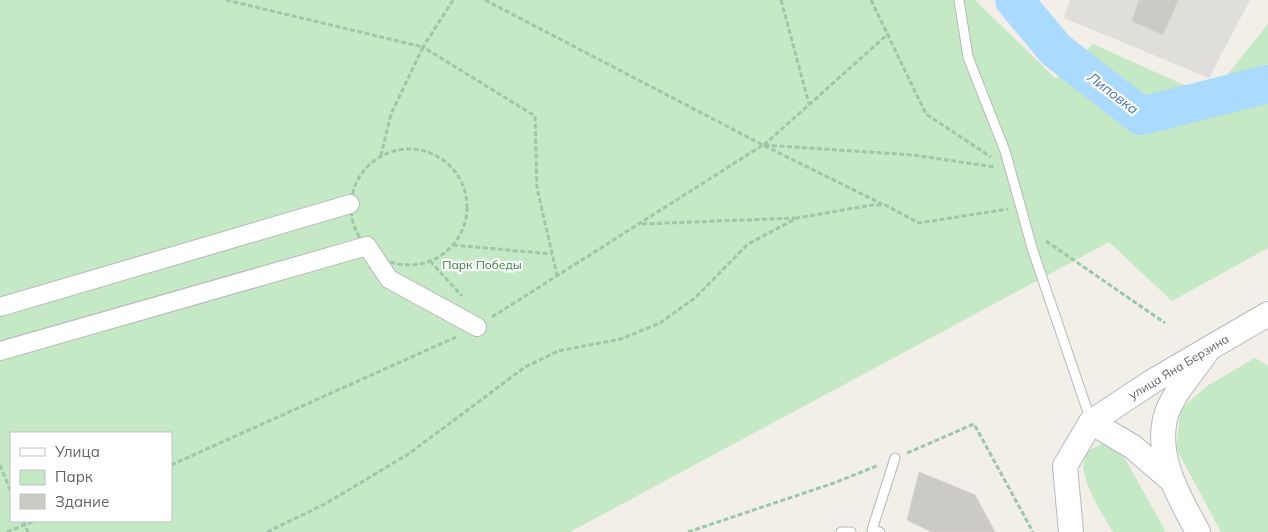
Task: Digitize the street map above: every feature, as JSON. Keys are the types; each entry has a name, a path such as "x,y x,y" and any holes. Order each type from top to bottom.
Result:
{"main road":[{"name":"улица Яна Берзина","path":"1091,422 1212,345 1268,314"},
{"path":"1198,532 1170,479 1164,446 1165,418 1178,393 1212,345"},
{"path":"1071,532 1065,466 1091,422 1133,447 1170,479"}],"street":[{"path":"0,307 350,204"},
{"path":"0,351 367,246 390,279 477,327"}],"lane":[{"path":"959,0 968,57 1010,170 1027,228 1091,422"},
{"path":"880,532 872,530 895,458"},
{"path":"841,532 851,532"}],"path":[{"path":"226,0 423,47 535,116 537,188 557,275"},
{"path":"381,155 391,114 423,47 454,0"},
{"path":"485,0 763,145 919,223 1021,207"},
{"path":"781,0 809,104"},
{"path":"871,0 926,114 1010,170"},
{"path":"172,465 477,327 763,145 888,34"},
{"path":"763,145 914,154 1010,170"},
{"path":"399,149 418,149 436,155 451,166 462,182 467,201 466,219 459,237 446,251 430,261 412,265 393,263 376,255 367,246 353,224 350,204 354,185 365,168 381,155 399,149"},
{"path":"641,224 796,218 872,205 885,205"},
{"path":"267,532 325,504 410,453 525,367 558,351 621,339 660,323 695,298 748,244 796,218"},
{"path":"1027,228 1165,323"},
{"path":"452,245 552,254"},
{"path":"430,261 467,302"},
{"path":"688,532 834,483 974,424 1033,532"},
{"path":"0,465 10,490"},
{"path":"6,532 24,523 28,532"}],"shaded area":[{"path":"1070,0 1250,0 1209,78 1064,18"}],"green space":[{"name":"Парк Победы","path":"0,0 975,0 1056,79 1093,44 1193,89 1223,80 1268,24 1268,248 1172,301 1109,242 570,532 0,532"},
{"path":"1255,358 1268,366 1268,532 1221,532 1176,448 1181,409 1207,386"},
{"path":"1104,443 1119,448 1166,532 1113,532 1090,491 1083,467 1085,457 1090,450"}],"building":[{"path":"1139,0 1178,0 1163,35 1132,21"},
{"path":"919,472 975,495 995,532 932,532 907,520"}],"waterway":[{"name":"Липовка","path":"1014,0 1056,50 1141,116 1268,84"}]}
